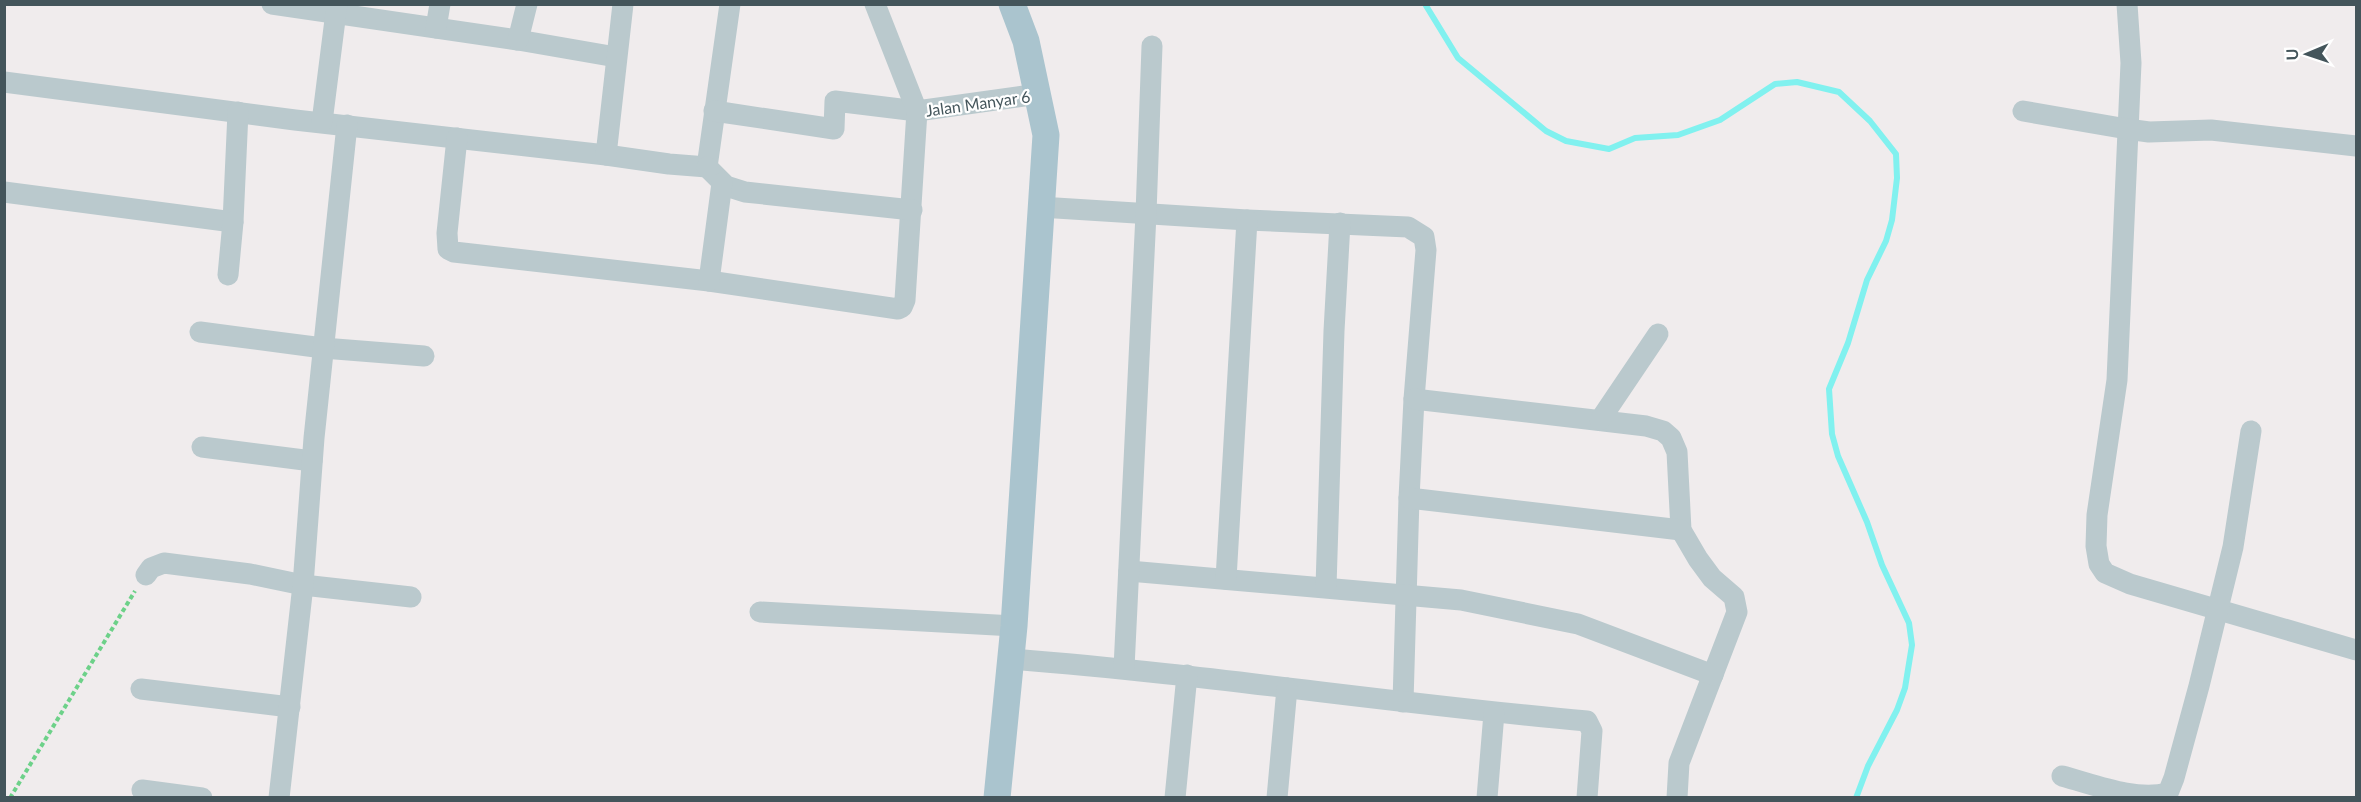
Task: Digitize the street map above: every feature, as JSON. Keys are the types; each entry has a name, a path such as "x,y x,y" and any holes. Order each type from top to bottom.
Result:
{"main road":[{"path":"997,798 1014,626 1046,135 1026,41 1012,4"}],"street":[{"path":"272,4 337,9 436,28 616,57"},
{"path":"436,28 440,4"},
{"path":"518,40 527,4"},
{"path":"606,155 623,4"},
{"path":"707,167 730,4"},
{"path":"457,138 447,233 448,249 470,254 709,281 898,309 902,307 905,300 917,111 875,4"},
{"path":"2127,4 2131,63 2117,380 2097,515 2096,546 2099,564 2105,573 2115,579 2356,650"},
{"path":"322,122 337,9"},
{"path":"1124,668 1152,46"},
{"path":"4,82 707,167 722,183 745,192 912,210"},
{"name":"Jalan Manyar 6","path":"714,111 834,129 835,101 917,111 1039,94"},
{"path":"2023,111 2149,132 2211,130 2356,146"},
{"path":"228,275 238,112"},
{"path":"279,798 303,585 312,461 347,125"},
{"path":"709,281 722,183"},
{"path":"4,192 233,222"},
{"path":"1040,207 1408,227 1424,237 1426,250 1409,498 1403,702"},
{"path":"1226,579 1247,220"},
{"path":"1326,587 1334,331 1340,224"},
{"path":"200,332 323,348 424,356"},
{"path":"1600,420 1658,334"},
{"path":"1414,399 1646,426 1663,431 1671,438 1677,452 1681,530 1712,578 1734,597 1737,604 1735,620 1679,763 1677,798"},
{"path":"2062,776 2140,796 2168,793 2178,767 2233,547 2251,431"},
{"path":"202,447 312,461"},
{"path":"1409,498 1681,530"},
{"path":"146,575 151,568 164,563 250,574 303,585 411,597"},
{"path":"1129,571 1461,600 1578,624 1713,675"},
{"path":"760,612 1014,626"},
{"path":"1011,659 1124,668 1494,713 1587,721 1592,731 1587,798"},
{"path":"1175,798 1187,675"},
{"path":"1277,798 1287,688"},
{"path":"141,689 290,707"},
{"path":"1487,798 1494,713"},
{"path":"142,790 202,798"}],"path":[{"path":"10,798 146,575"}],"waterway":[{"path":"1425,4 1458,58 1546,131 1566,141 1609,149 1635,138 1678,135 1720,120 1775,84 1797,82 1839,92 1870,121 1896,154 1897,178 1892,220 1886,241 1867,280 1848,343 1829,389 1832,434 1838,456 1867,522 1882,565 1909,623 1912,645 1905,688 1897,710 1868,766 1856,798"}]}
